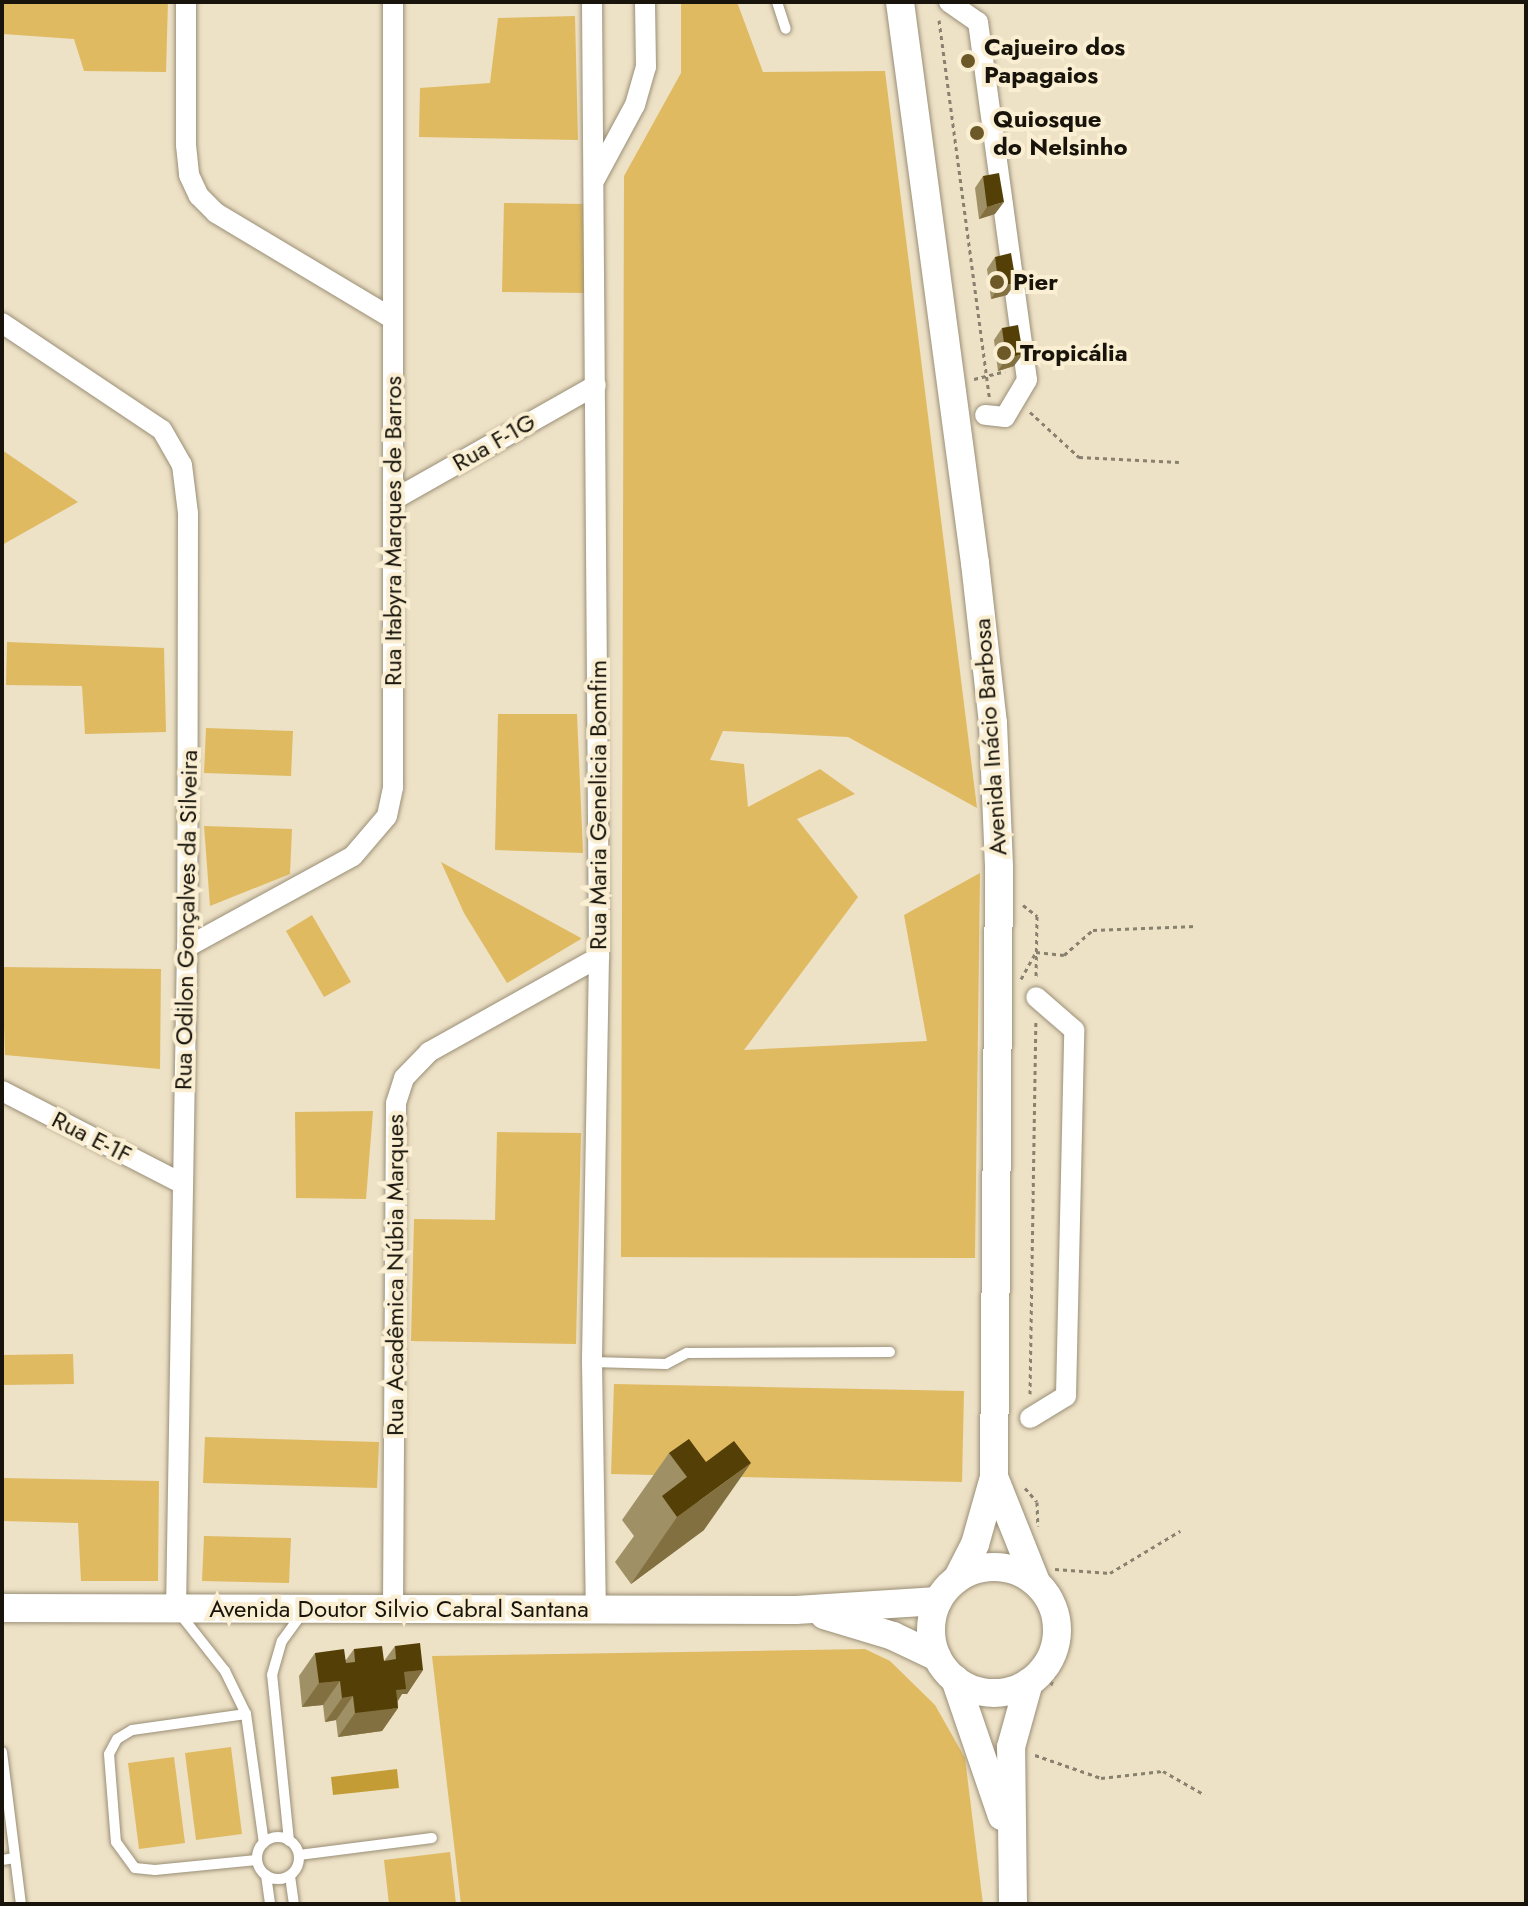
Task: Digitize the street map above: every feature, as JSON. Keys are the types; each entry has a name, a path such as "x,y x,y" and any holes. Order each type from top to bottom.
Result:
{"main road":[{"name":"Avenida Inácio Barbosa","path":"900,2 993,723 1000,1013 994,1477 975,1544 958,1578"},
{"name":"Avenida Inácio Barbosa","path":"994,1477 1043,1575"},
{"path":"1009,1840 972,1716 955,1679 937,1657 931,1629 938,1601 958,1578 989,1567 1006,1567 1043,1575 1057,1625 1051,1657 1029,1682 1011,1747 1009,1840 1013,1904"},
{"name":"Avenida Doutor Silvio Cabral Santana","path":"2,1608 796,1610 938,1601"},
{"name":"Avenida Doutor Silvio Cabral Santana","path":"796,1610 844,1619 937,1657"},
{"path":"955,1679 999,1693 1029,1682"}],"street":[{"path":"186,2 186,145 189,175 199,196 216,213 393,319"},
{"name":"Rua Itabyra Marques de Barros","path":"187,947 353,856 387,816 393,787 393,2"},
{"name":"Rua Maria Genelicia Bomfim","path":"592,2 599,957 592,1362 596,1608"},
{"path":"595,179 635,105 646,67 645,2"},
{"path":"949,2 978,22 1027,380 1005,417 985,415"},
{"name":"Rua Odilon Gonçalves da Silveira","path":"2,323 162,430 182,465 188,513 187,947 176,1609"},
{"name":"Rua F-1G","path":"393,500 596,385"},
{"name":"Rua Acadêmica Núbia Marques","path":"393,1608 396,1103 404,1078 429,1052 599,957"},
{"path":"1030,1418 1066,1396 1074,1046 1074,1030 1036,997"},
{"name":"Rua E-1F","path":"2,1091 183,1184"}],"lane":[{"path":"777,2 786,29"},
{"path":"592,1362 666,1364 687,1353 890,1352"},
{"path":"176,1609 225,1671 246,1714 264,1843 257,1860"},
{"path":"299,1855 289,1841 272,1675 282,1641 305,1609"},
{"path":"246,1714 132,1730 117,1739 109,1754 116,1842 135,1868 257,1860"},
{"path":"2,1752 21,1904"},
{"path":"264,1843 276,1838 289,1841"},
{"path":"299,1855 432,1838"},
{"path":"294,1904 290,1876 299,1855"},
{"path":"2,1860 15,1858"},
{"path":"257,1860 266,1875 270,1904"},
{"path":"266,1875 290,1876"}],"path":[{"path":"950,382 1025,365"},
{"path":"1016,399 1079,457 1179,462"},
{"path":"1000,1013 1036,952 1064,955 1093,930 1196,926"},
{"path":"1043,1575 1110,1573 1180,1531"},
{"path":"1033,1755 1101,1778 1163,1771 1205,1795"}],"shaded area":[{"path":"4,2 168,2 166,72 84,71 74,39 3,34"},
{"path":"681,2 737,2 763,72 885,71 977,808 848,737 723,731 710,760 744,764 748,807 820,769 855,794 797,819 858,897 744,1050 927,1041 904,915 980,873 975,1258 621,1257 624,176 681,73"},
{"path":"575,16 578,140 419,137 420,88 490,83 498,18"},
{"path":"504,203 586,204 584,293 502,292"},
{"path":"2,450 78,502 2,545"},
{"path":"7,642 164,648 166,732 85,734 82,686 6,685"},
{"path":"498,714 577,714 583,853 495,850"},
{"path":"206,728 293,731 291,776 204,773"},
{"path":"204,826 292,829 290,874 210,906"},
{"path":"441,862 581,939 507,983 464,913"},
{"path":"312,915 351,982 324,997 286,931"},
{"path":"2,967 161,969 160,1069 5,1055"},
{"path":"373,1111 366,1199 296,1198 295,1112"},
{"path":"497,1132 581,1133 576,1344 411,1341 414,1219 495,1220"},
{"path":"73,1354 74,1384 2,1385 2,1355"},
{"path":"614,1384 964,1391 962,1482 611,1474"},
{"path":"205,1437 379,1442 377,1488 203,1483"},
{"path":"2,1478 159,1481 158,1581 81,1581 78,1523 2,1521"},
{"path":"204,1536 291,1538 289,1583 202,1581"},
{"path":"865,1649 890,1661 935,1705 965,1758 983,1904 461,1904 432,1656"},
{"path":"231,1747 242,1834 196,1840 185,1753"},
{"path":"174,1757 185,1843 139,1849 128,1763"},
{"path":"397,1769 399,1788 333,1795 331,1777"},
{"path":"450,1852 456,1904 389,1904 384,1860"}],"building":[{"path":"999,173 1004,202 987,207 983,176"},
{"path":"1011,253 1016,283 999,287 995,257"},
{"path":"1018,325 1023,354 1006,359 1002,328"},
{"path":"689,1439 706,1462 734,1441 751,1463 677,1517 662,1496 687,1477 669,1453"},
{"path":"420,1643 423,1670 404,1672 406,1689 396,1690 398,1708 355,1713 353,1696 342,1698 340,1681 319,1683 315,1653 344,1649 346,1663 355,1662 354,1649 382,1646 384,1661 396,1659 395,1646"}],"place":[{"name":"Cajueiro dos Papagaios","path":"968,61"},
{"name":"Quiosque do Nelsinho","path":"977,133"},
{"name":"Pier","path":"997,282"},
{"name":"Tropicália","path":"1004,353"}]}
